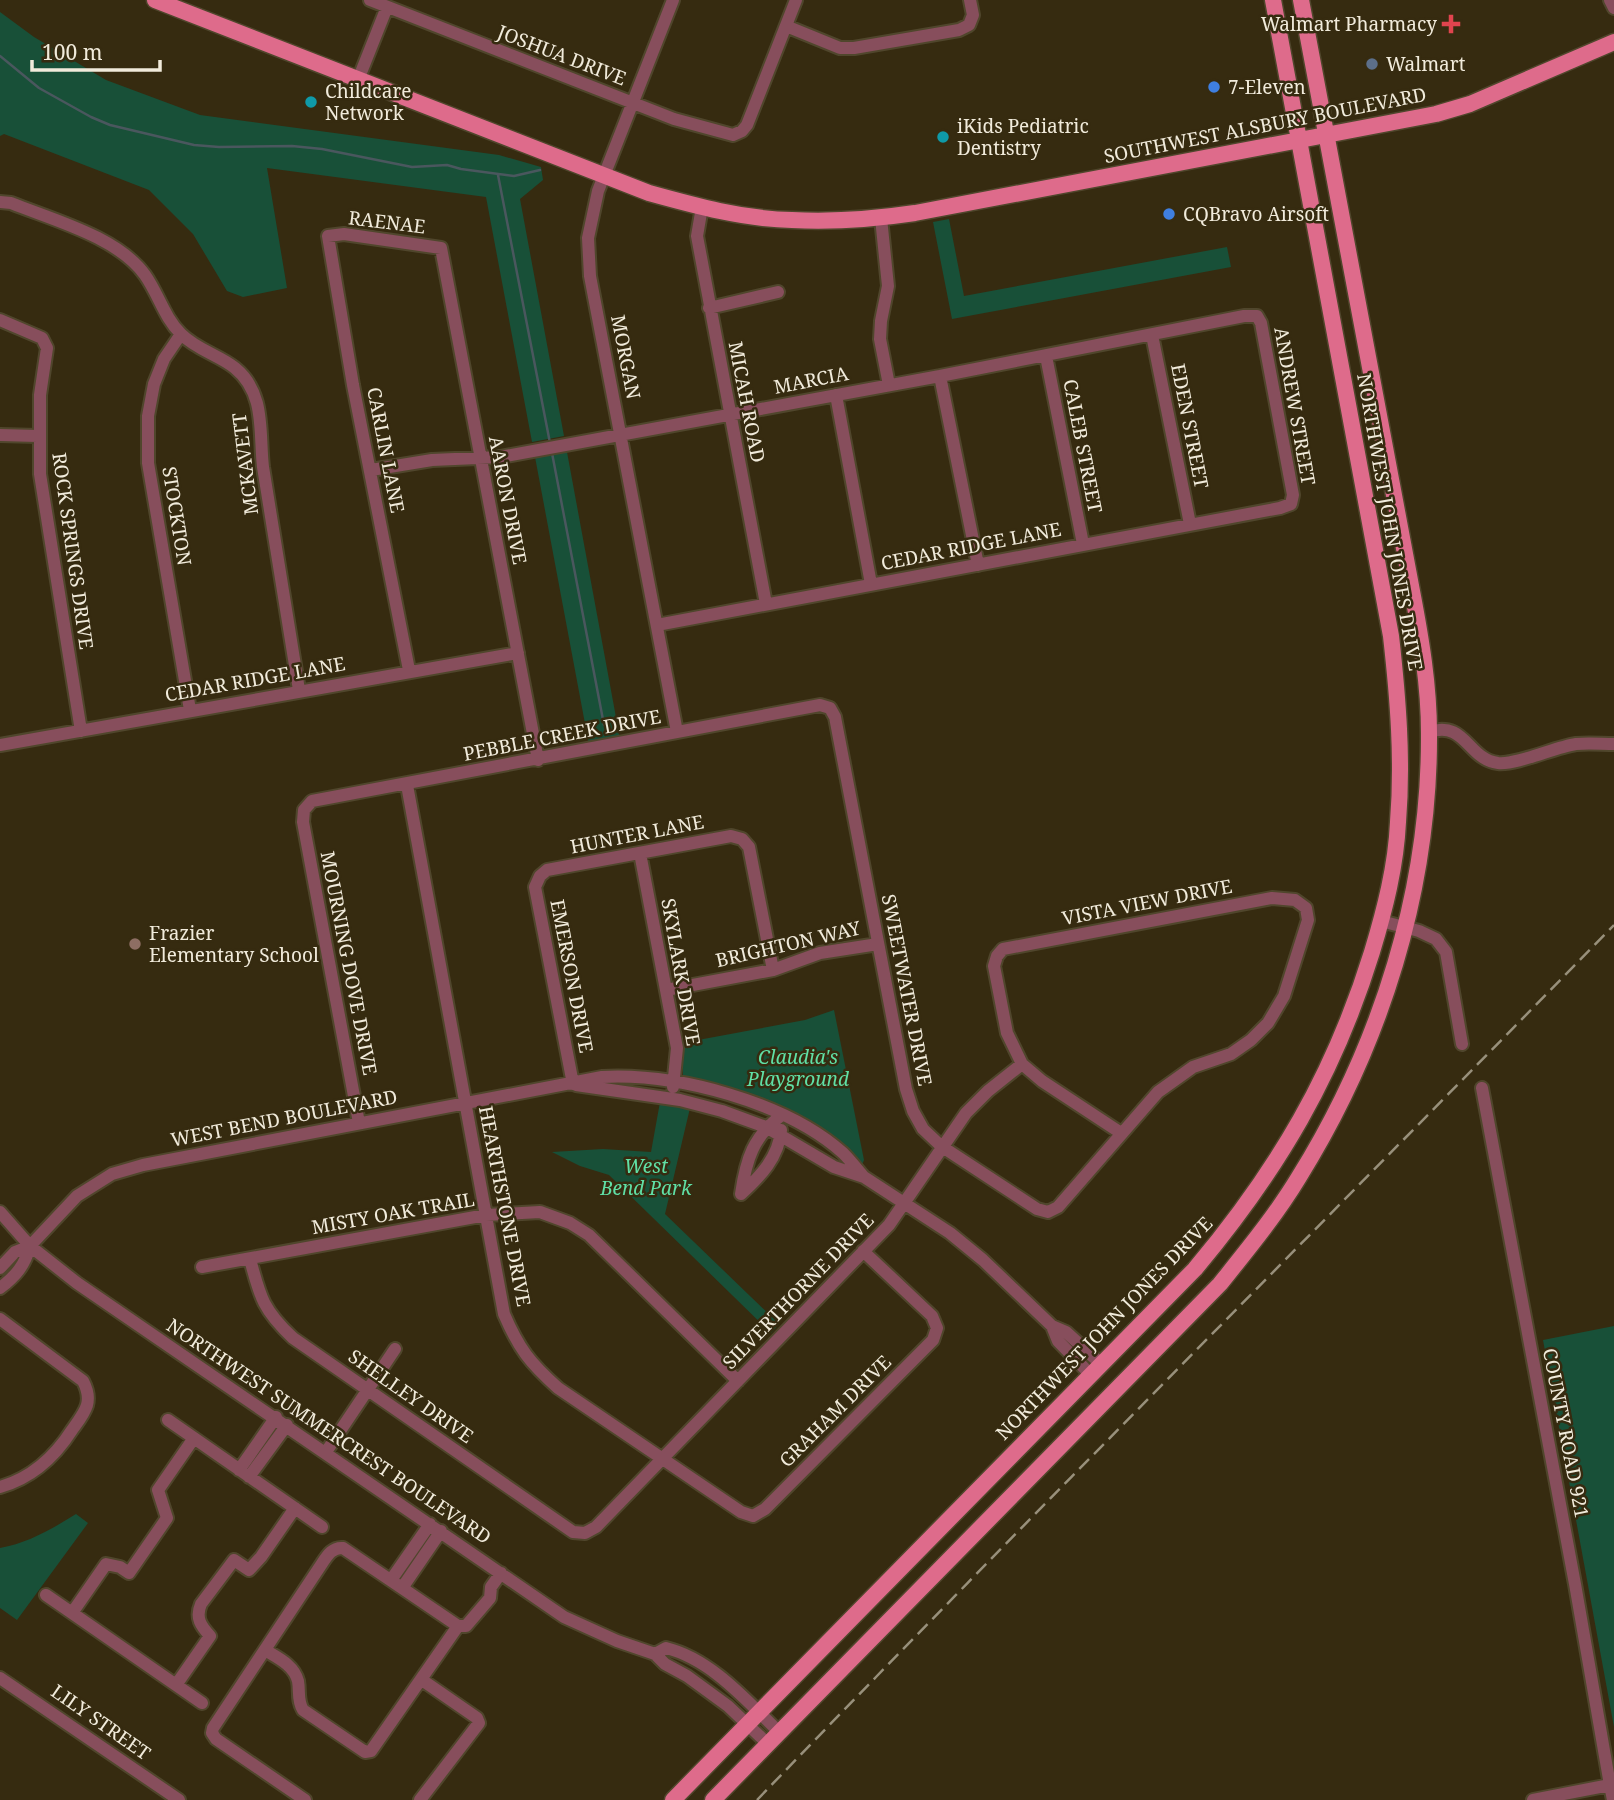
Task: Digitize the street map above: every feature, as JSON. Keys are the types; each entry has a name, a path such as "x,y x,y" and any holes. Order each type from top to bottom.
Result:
{"main road":[{"name":"SOUTHWEST ALSBURY BOULEVARD","path":"155,0 649,193 702,207 791,220 881,218 1436,114 1470,104 1614,42"},
{"name":"NORTHWEST JOHN JONES DRIVE","path":"673,1800 1195,1269 1233,1223 1274,1166 1304,1116 1330,1064 1357,998 1392,875 1398,822 1399,745 1391,636 1273,0"},
{"name":"NORTHWEST JOHN JONES DRIVE","path":"713,1800 1220,1284 1298,1179 1353,1076 1382,1007 1418,880 1425,827 1429,732 1422,648 1400,521 1301,0"},
{"path":"1371,526 1400,521"}],"street":[{"name":"JOSHUA DRIVE","path":"370,0 674,119 733,135 747,125 786,26"},
{"name":"MORGAN","path":"673,0 604,176 593,210 588,238 590,276 677,733"},
{"path":"796,0 786,26 840,48 959,30 969,25 973,16 970,0"},
{"path":"1611,0 1614,8"},
{"path":"358,80 387,7"},
{"name":"MCKAVETT","path":"0,202 11,203 104,241 127,256 145,275 164,313 181,334 236,368 251,387 260,409 263,467 299,690"},
{"name":"MICAH ROAD","path":"702,207 697,236 766,604"},
{"path":"881,218 888,286 880,339 890,385"},
{"name":"RAENAE","path":"328,236 344,234 441,248"},
{"name":"CARLIN LANE","path":"328,236 353,385 409,670"},
{"name":"AARON DRIVE","path":"441,248 538,760"},
{"path":"709,308 778,292"},
{"name":"MARCIA","path":"371,470 432,460 481,458 537,450 1046,356 1244,316 1257,316"},
{"name":"ANDREW STREET","path":"1257,316 1261,323 1293,495 1291,504"},
{"name":"ROCK SPRINGS DRIVE","path":"0,320 42,338 47,348 40,395 40,474 81,732"},
{"name":"STOCKTON","path":"181,334 164,359 154,384 148,416 148,463 190,710"},
{"name":"EDEN STREET","path":"1152,335 1190,524"},
{"name":"CALEB STREET","path":"1046,356 1083,544"},
{"path":"940,376 978,565"},
{"path":"836,395 872,584"},
{"path":"0,435 38,436"},
{"name":"CEDAR RIDGE LANE","path":"657,625 1291,504"},
{"name":"CEDAR RIDGE LANE","path":"0,745 409,670 518,653"},
{"name":"PEBBLE CREEK DRIVE","path":"304,810 312,802 820,705 830,708"},
{"name":"SWEETWATER DRIVE","path":"830,708 835,717 906,1089 913,1111 923,1129 941,1146 1037,1209 1048,1212 1058,1207 1121,1133"},
{"path":"1429,732 1442,728 1459,734 1485,760 1501,764 1577,744 1614,744"},
{"name":"HEARTHSTONE DRIVE","path":"407,785 504,1314 516,1343 534,1366 558,1388 741,1512 753,1516"},
{"name":"MOURNING DOVE DRIVE","path":"304,810 303,822 359,1124"},
{"name":"HUNTER LANE","path":"540,876 547,870 732,836 742,839 749,847 774,970"},
{"name":"SKYLARK DRIVE","path":"640,853 677,1048 671,1099"},
{"name":"EMERSON DRIVE","path":"540,876 535,887 573,1084"},
{"name":"VISTA VIEW DRIVE","path":"1022,1064 1007,1033 994,966 1003,949 1272,898 1295,900 1306,908 1308,920 1284,996 1268,1023 1251,1040 1231,1054 1193,1067 1175,1079 1158,1092 1121,1133"},
{"path":"1381,921 1436,939 1446,952 1462,1044"},
{"name":"BRIGHTON WAY","path":"666,990 774,970 820,953 878,944"},
{"path":"1022,1064 1042,1082 1121,1133"},
{"name":"SILVERTHORNE DRIVE","path":"585,1533 596,1527 889,1225 966,1113 1022,1064"},
{"name":"WEST BEND BOULEVARD","path":"0,1288 22,1267 30,1246 77,1196 112,1174 143,1165 616,1076 674,1081 727,1093 782,1115 843,1153 864,1177"},
{"name":"WEST BEND BOULEVARD","path":"573,1084 671,1099 722,1111 766,1127 834,1167 864,1177 950,1233 983,1260 1052,1326 1066,1332 1095,1368"},
{"name":"COUNTY ROAD 921","path":"1482,1088 1573,1570 1613,1800"},
{"path":"782,1115 781,1136 762,1174 741,1194 745,1165 766,1127 782,1115"},
{"name":"NORTHWEST SUMMERCREST BOULEVARD","path":"0,1212 30,1246 77,1283 564,1617 617,1641 655,1654 665,1664 687,1676 728,1706 754,1719"},
{"name":"MISTY OAK TRAIL","path":"202,1267 486,1215 540,1212 570,1223 589,1235 738,1381"},
{"name":"WEST BEND BOULEVARD","path":"0,1268 15,1252 30,1246"},
{"name":"GRAHAM DRIVE","path":"753,1516 765,1510 933,1340 937,1328 932,1316 863,1251"},
{"name":"SHELLEY DRIVE","path":"250,1259 261,1299 274,1319 293,1338 573,1532 585,1533"},
{"path":"0,1319 83,1381 89,1392 84,1413 50,1460 32,1473 0,1487"},
{"path":"326,1452 395,1349"},
{"path":"168,1420 322,1527"},
{"path":"244,1473 281,1421"},
{"path":"72,1613 106,1564 120,1567 129,1573 167,1518 158,1490 194,1438"},
{"path":"176,1685 210,1636 198,1619 201,1604 234,1560 249,1570 295,1508"},
{"path":"402,1587 430,1524"},
{"path":"402,1587 441,1531"},
{"path":"305,1800 216,1739 212,1733 331,1552 343,1548 458,1626 466,1626 481,1611 490,1598 491,1587 501,1573"},
{"path":"46,1595 202,1703"},
{"path":"265,1650 292,1668 298,1682 298,1701 303,1710 365,1752 376,1746 458,1626"},
{"name":"NORTHWEST SUMMERCREST BOULEVARD","path":"655,1654 666,1648 690,1656 723,1680 773,1738"},
{"name":"LILY STREET","path":"0,1678 172,1798"},
{"path":"420,1800 479,1723 477,1718 422,1680"},
{"path":"1533,1800 1610,1785"}],"green space":[{"path":"0,12 34,37 106,80 200,115 499,155 541,167 543,180 520,199 564,436 532,442 486,197 267,168 287,288 243,297 227,291 193,234 149,190 4,134 0,136"},
{"path":"949,219 964,296 1227,247 1231,267 952,319 933,222"},
{"path":"567,452 620,739 589,745 535,457"},
{"name":"Claudia's Playground","path":"834,1010 864,1160 862,1165 840,1146 683,1075 682,1043 805,1020"},
{"name":"West Bend Park","path":"660,1102 690,1108 665,1214 779,1324 771,1333 609,1175 580,1166 552,1152 603,1149 651,1152"},
{"path":"1614,1326 1614,1727 1543,1340"},
{"path":"76,1514 88,1523 17,1620 0,1608 0,1548 30,1539"}],"waterway":[{"path":"0,56 39,88 91,117 110,125 194,145 292,146 322,149 412,167 447,165 514,176 540,170"},
{"path":"498,175 550,443"},
{"path":"552,453 604,725"}],"railway":[{"path":"757,1800 1614,925"}],"place":[{"name":"Walmart Pharmacy","path":"1451,24"},
{"name":"Walmart","path":"1372,64"},
{"name":"7-Eleven","path":"1214,87"},
{"name":"Childcare Network","path":"311,102"},
{"name":"iKids Pediatric Dentistry","path":"943,137"},
{"name":"CQBravo Airsoft","path":"1169,214"},
{"name":"Frazier Elementary School","path":"135,944"}]}
